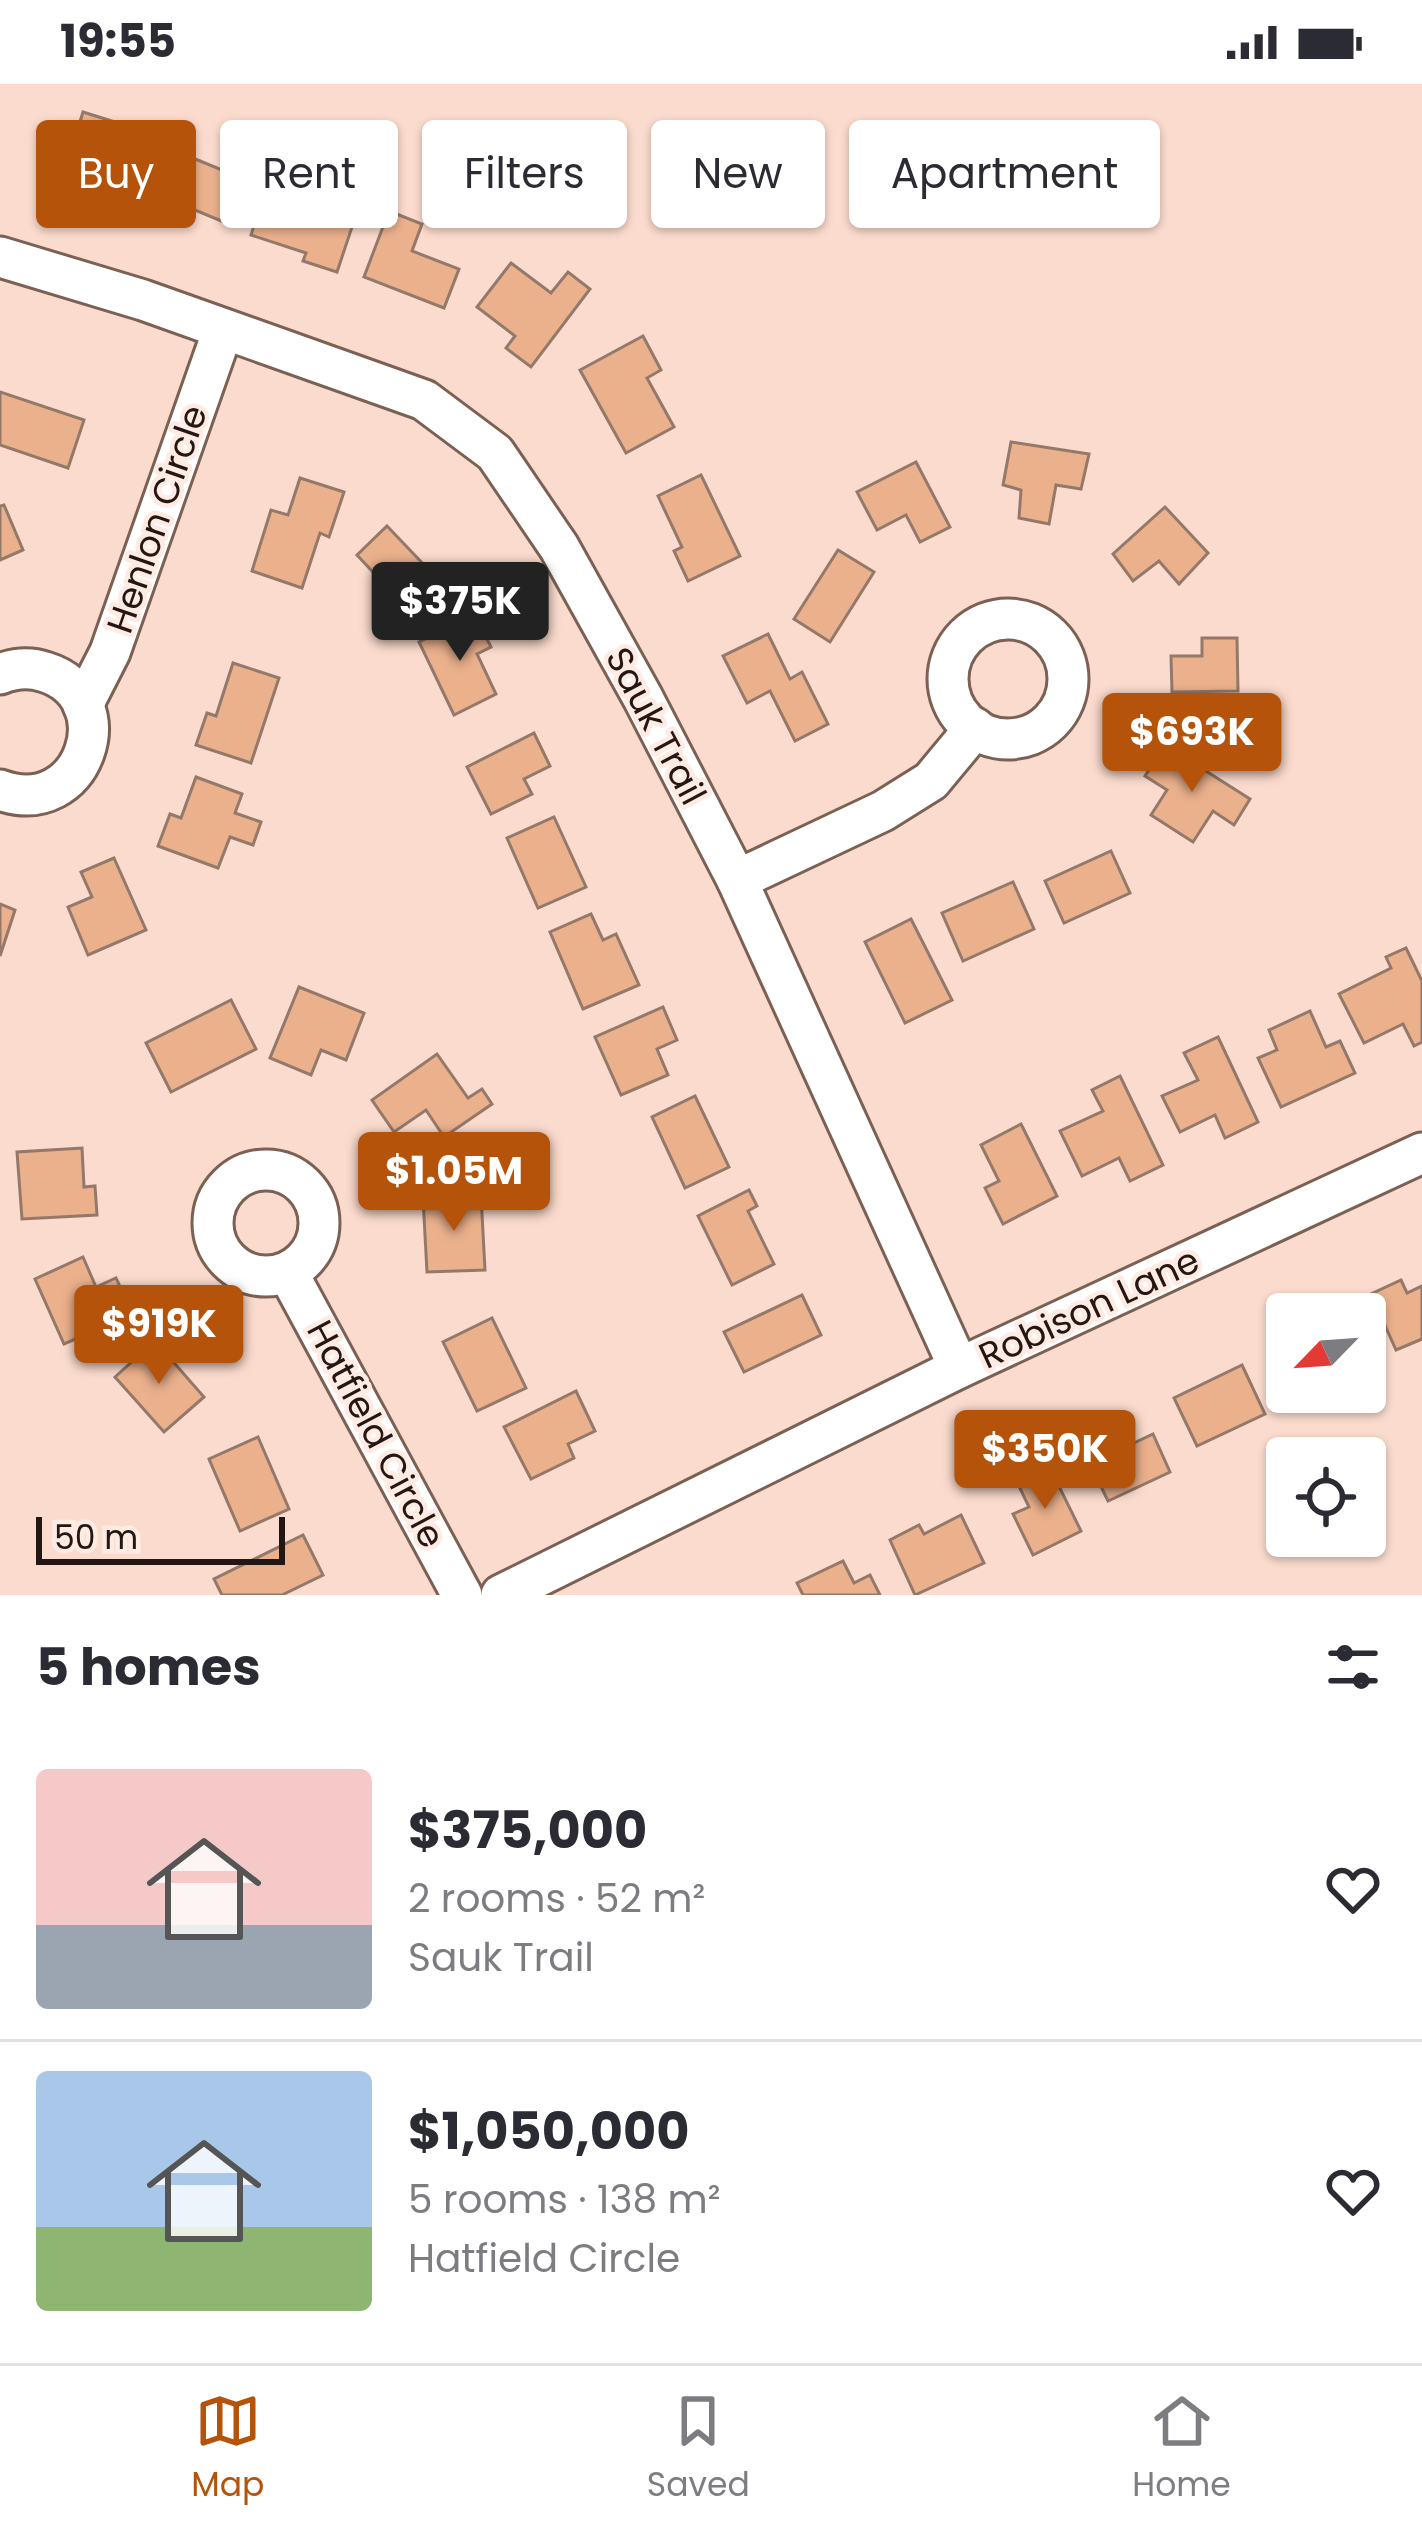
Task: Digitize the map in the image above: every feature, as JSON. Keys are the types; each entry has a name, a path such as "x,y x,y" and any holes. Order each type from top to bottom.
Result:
{"street":[{"name":"Sauk Trail","path":"0,257 142,300 424,400 495,453 559,547 737,880 959,1368"},
{"name":"Henlon Circle","path":"0,790 24,796 44,793 78,769 89,726 83,705 110,652 223,329"},
{"path":"0,674 31,668 52,674 71,687 83,705"},
{"path":"737,880 883,811 932,782 975,728"},
{"name":"Robison Lane","path":"501,1595 959,1368 1422,1153"},
{"name":"Hatfield Circle","path":"288,1273 462,1595"}],"building":[{"path":"83,112 108,120 81,120"},
{"path":"196,159 220,169 220,220 196,210"},
{"path":"398,215 422,224 412,251 459,269 444,308 364,277 383,228 398,228"},
{"path":"253,228 352,228 337,272 303,261 306,253 251,235"},
{"path":"511,263 551,293 568,272 590,289 531,367 506,348 515,336 477,307"},
{"path":"643,336 661,370 647,378 674,427 626,453 580,370"},
{"path":"0,392 84,420 68,468 0,445"},
{"path":"1011,442 1089,454 1081,489 1056,485 1049,524 1019,518 1021,490 1003,485"},
{"path":"916,462 950,527 920,542 906,515 877,530 857,492"},
{"path":"701,475 740,556 688,581 674,551 682,547 658,496"},
{"path":"300,478 344,492 329,537 320,533 302,588 252,571 271,510 288,515"},
{"path":"4,505 23,550 0,560 0,506"},
{"path":"1165,507 1208,553 1179,584 1159,561 1133,581 1113,554"},
{"path":"387,526 447,589 416,618 357,555"},
{"path":"838,550 874,572 830,642 794,619"},
{"path":"475,615 491,647 477,654 496,694 454,715 419,642"},
{"path":"768,634 790,679 802,672 828,724 795,741 770,691 747,703 723,656"},
{"path":"1202,638 1237,638 1238,691 1172,692 1171,656 1202,656"},
{"path":"233,663 279,678 251,763 196,745 207,713 216,716"},
{"path":"534,733 550,766 524,779 532,794 491,814 467,767"},
{"path":"1165,745 1250,799 1234,825 1213,811 1193,842 1151,815 1167,790 1145,776"},
{"path":"196,777 242,794 235,813 261,822 253,845 230,837 218,868 158,846 170,814 181,818"},
{"path":"554,817 586,887 538,908 507,838"},
{"path":"1111,851 1130,893 1064,923 1045,881"},
{"path":"114,858 146,930 88,955 68,907 92,897 81,872"},
{"path":"1013,882 1034,929 963,961 942,913"},
{"path":"0,904 15,910 0,956"},
{"path":"591,914 603,940 616,934 639,985 583,1009 550,932"},
{"path":"911,919 952,1000 905,1023 865,942"},
{"path":"1406,948 1422,981 1422,1042 1414,1046 1403,1024 1364,1043 1339,994 1391,968 1386,957"},
{"path":"299,987 364,1013 346,1060 321,1050 311,1075 270,1058"},
{"path":"231,1000 256,1049 171,1092 146,1043"},
{"path":"663,1007 677,1040 657,1049 668,1075 621,1095 595,1037"},
{"path":"1310,1011 1326,1047 1340,1041 1355,1073 1281,1107 1258,1058 1277,1050 1269,1030"},
{"path":"1218,1037 1258,1122 1225,1138 1215,1115 1180,1132 1162,1096 1198,1080 1184,1053"},
{"path":"437,1054 468,1098 482,1089 492,1104 444,1137 426,1110 394,1132 372,1100"},
{"path":"1120,1076 1163,1165 1130,1181 1119,1158 1082,1176 1060,1131 1103,1111 1092,1090"},
{"path":"695,1096 729,1167 685,1188 652,1117"},
{"path":"1021,1124 1057,1196 1003,1224 985,1188 999,1181 981,1145"},
{"path":"82,1148 84,1187 95,1186 97,1215 22,1219 17,1152"},
{"path":"749,1190 757,1206 748,1211 774,1264 732,1285 698,1216"},
{"path":"481,1195 485,1270 427,1272 423,1198"},
{"path":"83,1257 96,1287 116,1278 133,1314 64,1344 35,1279"},
{"path":"1401,1280 1407,1293 1422,1286 1422,1339 1396,1350 1386,1328 1386,1293 1373,1293"},
{"path":"802,1295 821,1335 744,1372 724,1332"},
{"path":"492,1318 526,1388 477,1411 443,1342"},
{"path":"155,1341 204,1397 164,1432 115,1377"},
{"path":"1242,1365 1265,1414 1197,1446 1174,1398"},
{"path":"576,1391 595,1431 568,1444 574,1458 531,1479 504,1427"},
{"path":"1153,1434 1170,1472 1108,1501 1090,1464"},
{"path":"258,1437 289,1509 240,1531 209,1459"},
{"path":"1049,1466 1081,1531 1033,1555 1013,1514 1029,1507 1017,1482"},
{"path":"961,1515 984,1563 915,1595 890,1540 919,1525 924,1534"},
{"path":"303,1535 323,1575 282,1595 222,1595 214,1579"},
{"path":"843,1561 854,1583 870,1575 880,1595 803,1595 797,1583"}]}
